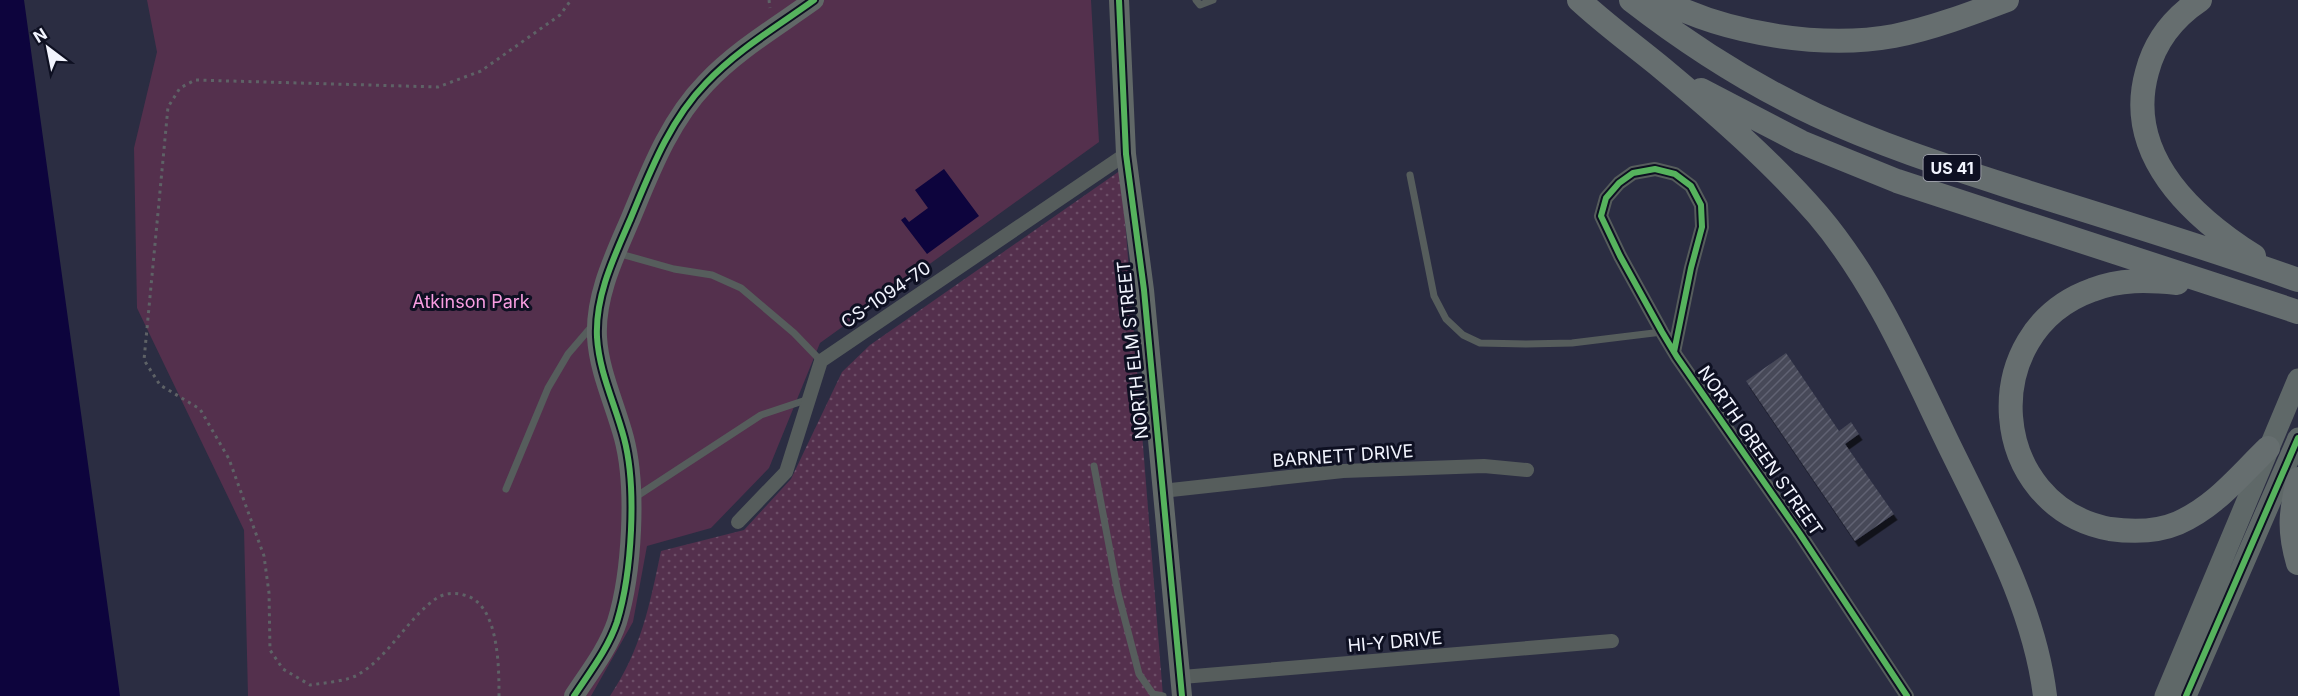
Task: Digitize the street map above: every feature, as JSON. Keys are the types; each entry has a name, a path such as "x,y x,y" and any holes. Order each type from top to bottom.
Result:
{"highway":[{"name":"US 41","path":"1579,0 1604,24 1662,69 1755,120 1848,163 1908,185 2298,312"},
{"name":"US 41","path":"1631,0 1664,26 1764,89 1817,116 1871,139 2298,280"},
{"path":"1662,0 1715,23 1754,32 1801,38 1849,39 1892,36 1929,27 2007,0"},
{"path":"2200,0 2184,11 2164,32 2151,57 2143,85 2142,100 2142,114 2149,142 2169,182 2199,216 2222,236 2298,280"},
{"path":"1662,69 1766,160 1818,216 1849,256 1876,299 2007,568 2038,660 2045,696"},
{"path":"2234,292 2147,280 2107,285 2077,296 2055,310 2026,345 2012,386 2011,427 2024,466 2049,499 2070,515 2096,526 2122,531 2175,524 2199,512 2231,487 2268,448"},
{"path":"2298,479 2290,518 2298,563"}],"main road":[{"path":"2165,696 2295,386"},
{"path":"2186,696 2298,438"}],"street":[{"path":"574,696 602,654 616,623 625,589 632,499 631,474 624,438 598,352 597,320 609,269 662,146 694,97 707,82 737,56 814,0"},
{"name":"NORTH ELM STREET","path":"1119,0 1126,154 1143,290 1182,687"},
{"name":"CS-1094-70","path":"821,361 1126,154"},
{"name":"NORTH GREEN STREET","path":"1674,352 1702,227 1701,205 1691,186 1675,174 1655,169 1633,173 1619,183 1606,198 1601,216 1620,256 1674,352 1807,543 1907,696"},
{"path":"738,522 786,472 821,361"},
{"name":"BARNETT DRIVE","path":"1162,491 1343,471 1484,466 1527,470"},
{"name":"HI-Y DRIVE","path":"1182,687 1612,641"}],"lane":[{"path":"1196,0 1200,5 1213,0"},
{"path":"1410,175 1434,296 1446,319 1463,335 1480,342 1572,343 1662,332"},
{"path":"616,252 674,269 712,275 741,288 794,333 821,361"},
{"path":"506,489 548,388 568,354 597,320"},
{"path":"632,499 761,415 809,399"},
{"path":"1094,466 1118,593 1139,674 1153,694 1163,696"}],"path":[{"path":"499,696 499,659 491,625 472,597 454,592 435,599 378,659 358,676 310,685 283,669 270,650 269,593 264,556 229,459 200,409 160,385 144,360 168,107 180,88 195,80 438,87 481,71 560,15 571,0"}],"green space":[{"name":"Atkinson Park","path":"147,0 1091,0 1099,142 820,343 769,468 711,528 647,546 633,622 591,696 248,696 244,530 137,308 134,148 157,52"},
{"path":"1121,170 1163,696 610,696 621,679 637,644 661,551 744,530 791,479 842,372 870,345"}],"shaded area":[{"path":"0,0 24,0 120,696 0,696"},
{"path":"944,169 979,216 927,254 901,220 905,217 909,222 928,208 915,190"}],"building":[{"path":"1786,353 1839,431 1851,422 1859,434 1845,444 1894,514 1855,541 1746,381"}],"cycle path":[{"path":"574,696 609,642 617,622 626,579 631,530 628,458 598,350 597,322 607,277 645,184 681,114 718,71 758,39 814,0"},
{"path":"1119,0 1126,154 1144,290 1182,696"},
{"path":"1674,352 1691,268 1702,227 1701,205 1691,186 1675,174 1655,169 1633,173 1619,183 1606,198 1601,216 1620,256 1662,332 1677,357 1800,534 1907,696"},
{"path":"2186,696 2298,438"}]}
